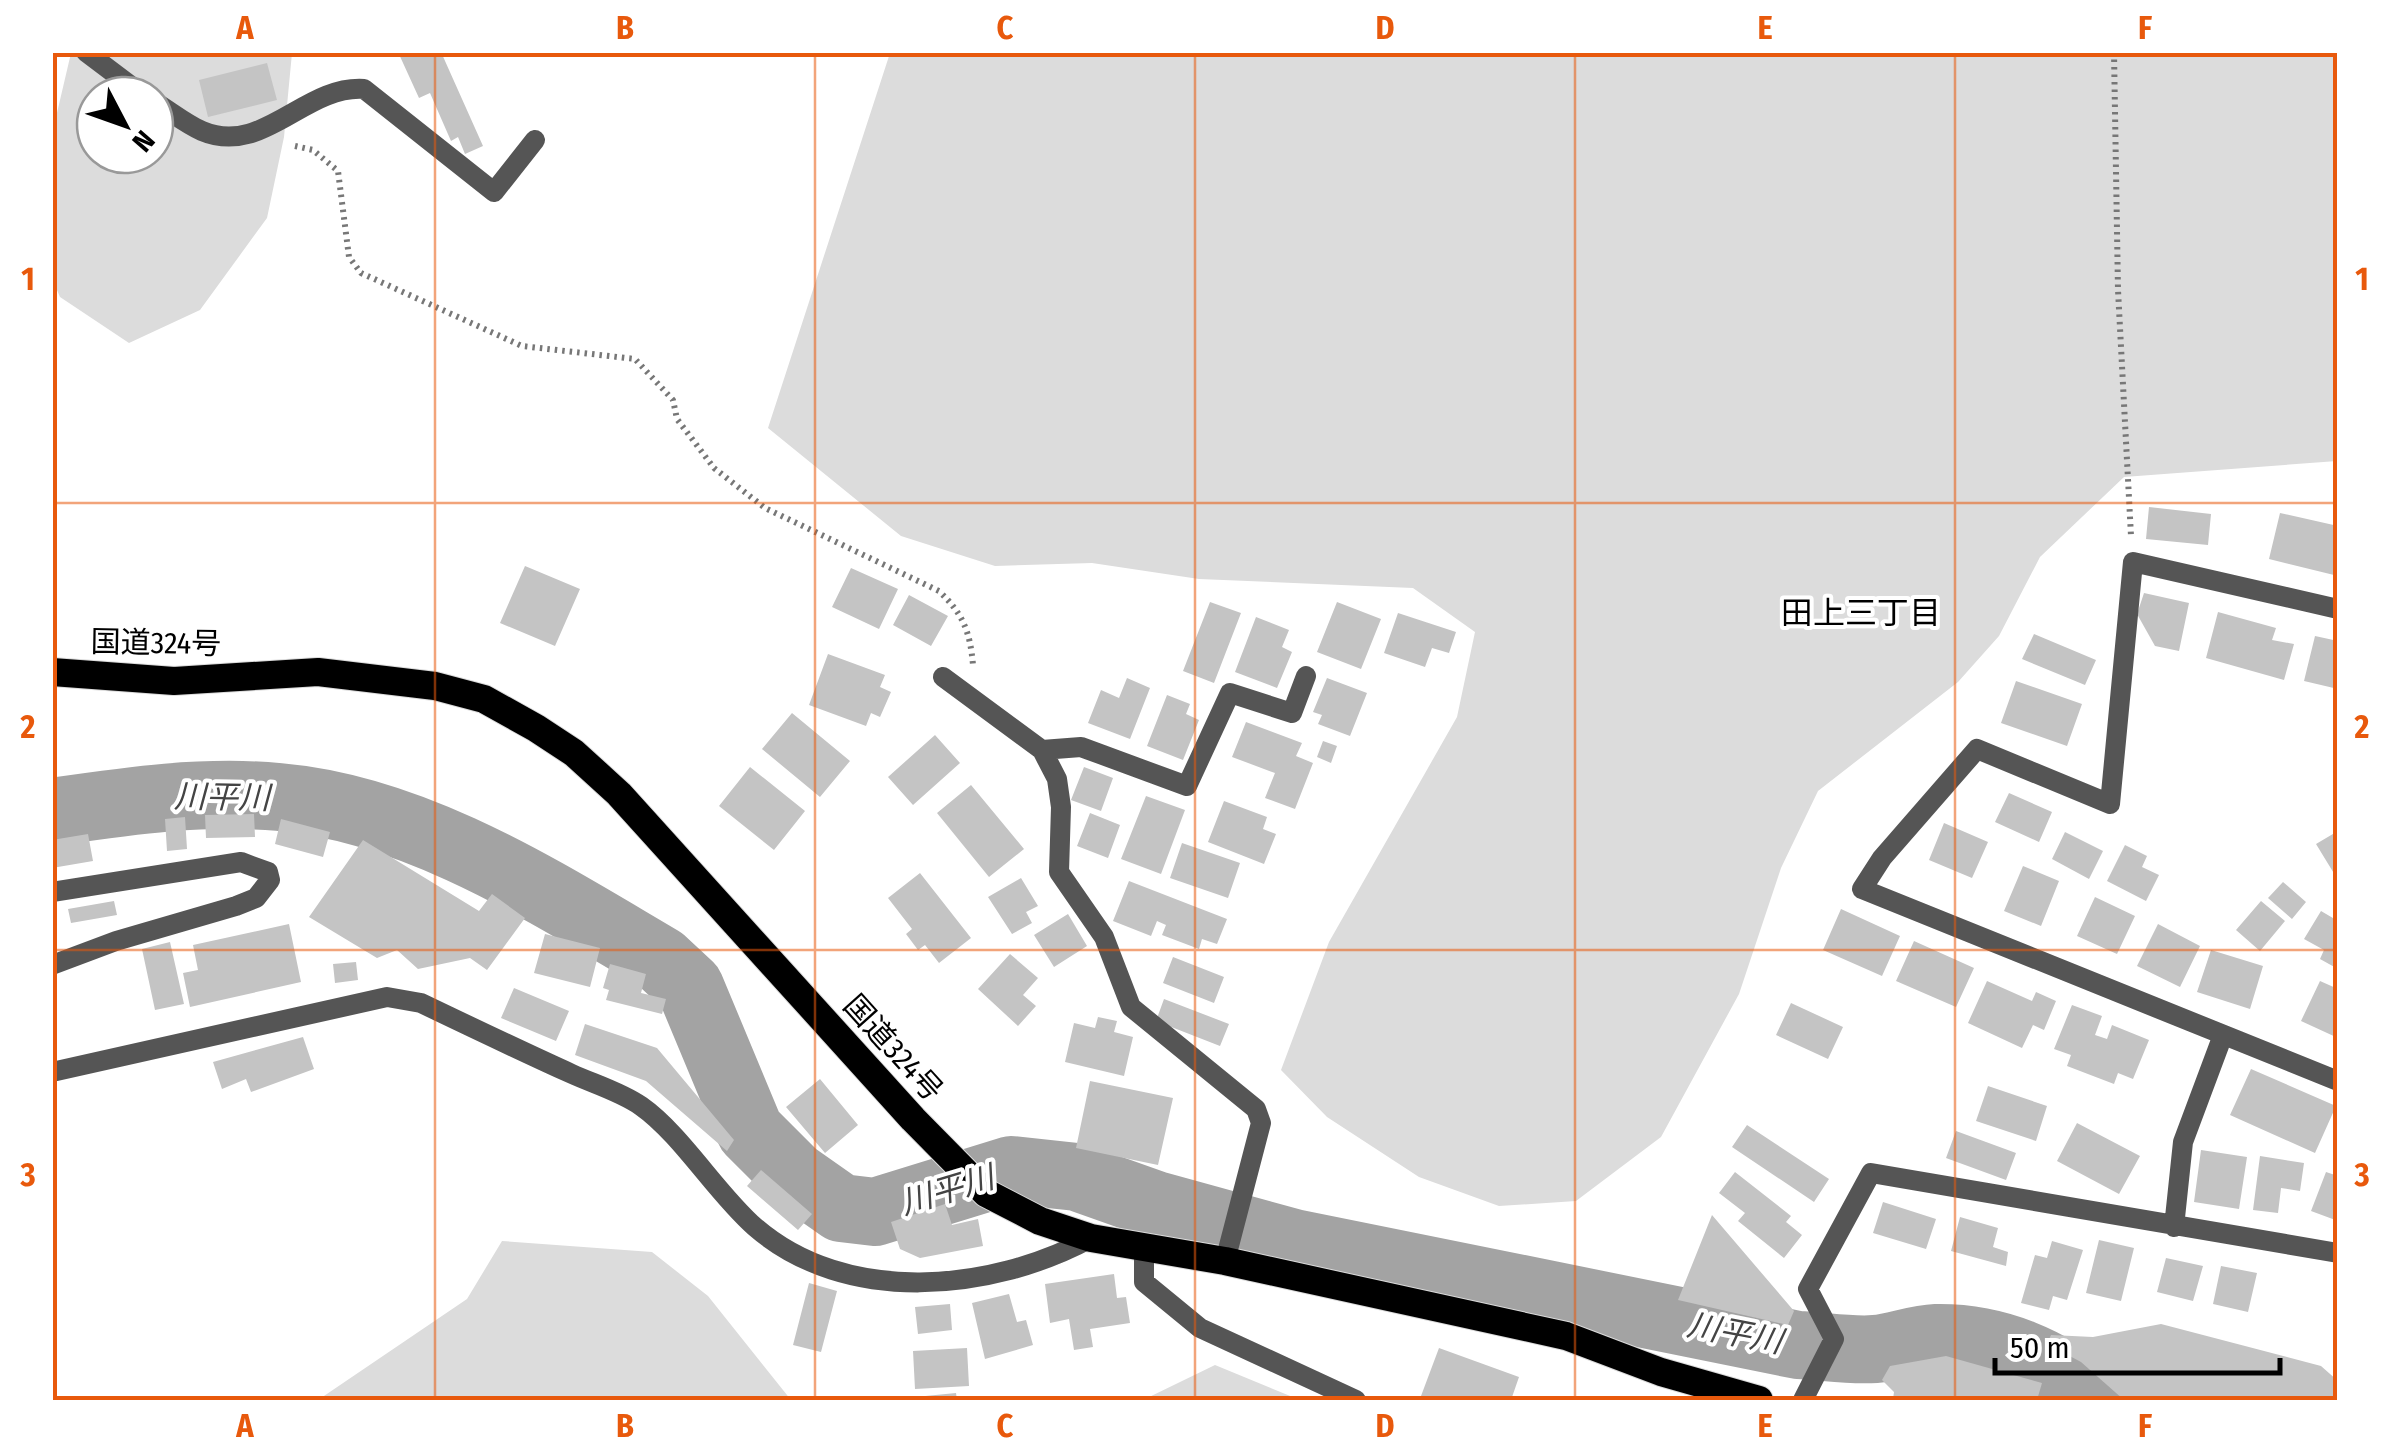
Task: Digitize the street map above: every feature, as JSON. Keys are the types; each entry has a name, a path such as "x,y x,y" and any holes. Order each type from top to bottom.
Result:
{"highway":[{"name":"国道324号","path":"52,672 174,681 318,672 435,686 484,699 574,754 619,794 913,1119 986,1193 1040,1221 1091,1238 1225,1261 1566,1336 1662,1372 1759,1400"}],"street":[{"path":"86,52 117,75"},
{"path":"175,114 204,132 224,136 260,133 328,91 364,89 494,192 536,140"},
{"path":"2338,609 2132,562 2110,804 1977,749 1882,858 1862,889 2338,1082"},
{"path":"1042,750 1081,747 1187,786 1230,693 1292,712 1306,676"},
{"path":"943,677 1042,750 1057,779 1061,807 1059,872 1104,937 1132,1007 1256,1109 1261,1123 1225,1261"},
{"path":"52,892 241,862 268,872 270,880 256,898 236,906 116,941 52,965"},
{"path":"52,1072 387,997 421,1003 642,1106 755,1227 823,1270 890,1281 992,1275 1052,1258 1091,1238"},
{"path":"2174,1227 2183,1142 2222,1035"},
{"path":"1803,1400 1834,1339 1808,1289 1871,1173 2338,1253"},
{"path":"1144,1248 1144,1282 1200,1328 1356,1400"}],"path":[{"path":"2114,52 2118,290 2132,562"},
{"path":"284,148 298,145 314,150 338,171 350,257 361,273 522,346 635,360 673,400 677,419 714,468 765,508 938,591 959,610 970,632 976,701"}],"shaded area":[{"path":"71,53 292,53 284,137 267,218 200,310 129,343 60,297 53,281 53,130"},
{"path":"890,53 2337,53 2337,461 2124,477 2040,557 1999,636 1958,682 1818,791 1781,868 1739,994 1661,1137 1576,1201 1499,1206 1419,1177 1327,1117 1281,1070 1329,942 1457,717 1475,632 1413,588 1199,579 1092,563 995,566 901,536 768,428"},
{"path":"502,1241 652,1252 708,1296 791,1400 318,1400 467,1299"},
{"path":"1215,1365 1300,1400 1143,1400"}],"building":[{"path":"398,52 441,52 483,146 465,154 458,137 451,141 430,93 419,98"},
{"path":"267,63 277,100 208,117 199,80"},
{"path":"2149,507 2211,514 2208,545 2146,539"},
{"path":"2280,513 2338,526 2334,575 2269,559"},
{"path":"525,566 580,589 555,646 500,623"},
{"path":"851,568 898,589 879,629 832,607"},
{"path":"2144,593 2189,603 2179,651 2155,646 2137,614"},
{"path":"909,595 948,616 931,646 893,625"},
{"path":"1210,602 1241,613 1214,683 1183,671"},
{"path":"1337,602 1381,619 1361,669 1317,652"},
{"path":"2218,612 2276,628 2272,640 2294,644 2284,680 2206,658"},
{"path":"1398,613 1456,632 1449,653 1432,648 1425,667 1384,653"},
{"path":"1256,617 1289,630 1282,647 1292,652 1277,688 1235,672"},
{"path":"2034,634 2096,660 2085,685 2022,659"},
{"path":"2315,636 2338,641 2338,689 2304,681"},
{"path":"828,654 885,675 880,687 891,692 880,717 871,713 866,726 809,705"},
{"path":"1127,678 1150,688 1130,739 1088,723 1101,690 1119,698"},
{"path":"1327,678 1367,693 1350,736 1318,724 1322,715 1313,712"},
{"path":"2016,681 2082,704 2067,746 2001,723"},
{"path":"1167,695 1190,704 1186,714 1199,720 1183,760 1147,746"},
{"path":"792,713 850,761 820,797 762,749"},
{"path":"1246,722 1302,743 1296,756 1313,763 1295,809 1265,798 1275,773 1232,757"},
{"path":"935,735 960,763 913,805 888,777"},
{"path":"1323,741 1337,746 1331,763 1317,757"},
{"path":"750,767 805,811 774,850 719,806"},
{"path":"1084,767 1113,778 1101,811 1071,800"},
{"path":"971,785 1024,849 989,877 937,813"},
{"path":"2009,793 2052,812 2039,842 1995,822"},
{"path":"1146,796 1185,810 1161,874 1121,859"},
{"path":"1224,801 1267,817 1263,829 1276,834 1264,864 1208,842"},
{"path":"1090,813 1120,825 1108,858 1077,846"},
{"path":"254,814 255,837 206,838 205,815"},
{"path":"185,817 187,849 167,851 165,819"},
{"path":"281,819 330,832 323,857 275,844"},
{"path":"1944,823 1988,842 1972,878 1929,860"},
{"path":"2338,831 2338,880 2316,844"},
{"path":"2065,832 2103,851 2089,879 2052,859"},
{"path":"88,834 93,861 52,868 52,840"},
{"path":"363,840 479,911 492,894 525,918 487,970 470,958 418,969 397,950 377,958 309,917"},
{"path":"1182,843 1240,863 1228,898 1170,878"},
{"path":"2125,845 2147,856 2142,867 2159,875 2146,901 2107,881"},
{"path":"2023,866 2059,881 2041,926 2004,911"},
{"path":"920,873 971,938 939,963 925,945 918,950 906,934 912,929 888,898"},
{"path":"1021,878 1038,906 1026,912 1032,923 1012,934 988,897"},
{"path":"1129,881 1227,919 1217,944 1202,939 1199,949 1162,935 1166,925 1157,921 1151,936 1113,921"},
{"path":"2283,882 2306,902 2292,919 2268,898"},
{"path":"2095,897 2135,916 2117,954 2077,936"},
{"path":"114,901 117,915 71,923 68,909"},
{"path":"2261,901 2285,921 2260,951 2236,930"},
{"path":"1841,909 1900,936 1882,976 1823,950"},
{"path":"2321,911 2338,921 2338,969 2320,959 2324,950 2304,939"},
{"path":"1068,914 1087,946 1054,967 1034,935"},
{"path":"289,924 301,982 190,1007 183,973 198,970 193,945"},
{"path":"2158,924 2200,946 2180,987 2137,966"},
{"path":"545,934 600,948 590,987 534,973"},
{"path":"1914,941 1974,968 1956,1007 1896,981"},
{"path":"170,942 184,1004 155,1010 142,949"},
{"path":"2211,950 2263,966 2250,1009 2197,992"},
{"path":"1010,954 1038,978 1023,995 1036,1006 1018,1026 978,989"},
{"path":"1173,957 1224,977 1214,1003 1163,983"},
{"path":"356,962 358,980 335,983 333,964"},
{"path":"610,964 646,974 641,993 666,999 662,1014 606,1000 609,990 603,988"},
{"path":"1987,981 2032,1001 2036,992 2056,1001 2044,1030 2033,1025 2022,1048 1968,1023"},
{"path":"2320,981 2338,989 2338,1038 2301,1021"},
{"path":"514,988 569,1011 556,1041 501,1018"},
{"path":"1164,999 1229,1024 1220,1046 1156,1021"},
{"path":"1791,1003 1843,1027 1828,1059 1776,1035"},
{"path":"2072,1005 2102,1016 2095,1035 2107,1039 2112,1025 2149,1040 2133,1079 2118,1073 2114,1084 2067,1066 2071,1055 2054,1049"},
{"path":"1098,1017 1117,1021 1114,1032 1133,1037 1124,1076 1065,1062 1074,1023 1095,1028"},
{"path":"585,1024 657,1048 734,1140 727,1151 646,1081 575,1055"},
{"path":"303,1037 314,1069 251,1092 246,1079 222,1089 213,1062"},
{"path":"2251,1069 2336,1106 2315,1153 2230,1115"},
{"path":"820,1079 858,1125 825,1153 786,1107"},
{"path":"1090,1081 1173,1098 1158,1165 1076,1148"},
{"path":"1988,1086 2047,1106 2036,1141 1976,1121"},
{"path":"2077,1123 2140,1156 2119,1194 2057,1161"},
{"path":"1747,1125 1829,1179 1814,1202 1732,1147"},
{"path":"1956,1131 2016,1153 2006,1180 1946,1158"},
{"path":"2201,1150 2247,1157 2239,1209 2194,1202"},
{"path":"2260,1156 2304,1163 2300,1191 2281,1188 2278,1213 2253,1210"},
{"path":"761,1170 812,1214 798,1230 747,1186"},
{"path":"1735,1172 1791,1216 1786,1222 1802,1235 1784,1258 1738,1221 1745,1213 1719,1193"},
{"path":"2326,1172 2338,1176 2338,1221 2311,1211"},
{"path":"1883,1202 1936,1219 1926,1249 1873,1233"},
{"path":"945,1204 952,1225 978,1219 983,1246 920,1258 900,1249 891,1222"},
{"path":"1712,1215 1794,1311 1788,1325 1678,1300"},
{"path":"1960,1217 1998,1228 1993,1247 2008,1252 2006,1266 1951,1251"},
{"path":"2099,1240 2134,1248 2121,1301 2086,1293"},
{"path":"2052,1241 2083,1250 2067,1300 2053,1296 2049,1310 2021,1303 2035,1255 2047,1258"},
{"path":"2166,1258 2203,1266 2193,1301 2157,1292"},
{"path":"2221,1266 2257,1273 2248,1312 2213,1304"},
{"path":"1114,1274 1117,1298 1126,1297 1130,1323 1090,1329 1093,1347 1074,1350 1069,1319 1050,1323 1045,1284"},
{"path":"809,1283 837,1291 821,1352 793,1345"},
{"path":"1009,1294 1017,1322 1026,1320 1033,1345 985,1359 972,1303"},
{"path":"950,1304 952,1330 918,1334 915,1307"},
{"path":"2161,1324 2321,1366 2338,1381 2338,1400 2124,1400 2081,1362 2047,1344 2051,1335 2093,1337"},
{"path":"967,1348 969,1386 915,1389 913,1351"},
{"path":"1439,1348 1519,1377 1511,1400 1433,1400 1421,1396"},
{"path":"1946,1356 2042,1383 2037,1400 1893,1399 1894,1392 1882,1380 1890,1366"},
{"path":"956,1393 957,1400 905,1400 905,1398"}],"waterway":[{"name":"川平川","path":"52,812 193,796 279,797 381,818 430,836 526,882 661,960 690,987 750,1131 794,1175 841,1208 875,1212 1011,1170 1077,1177 1156,1205 1294,1243 1798,1345 1866,1349 1936,1338 1981,1342 2043,1363 2098,1400"}],"district":[{"name":"田上三丁目","path":"1861,613"}]}
